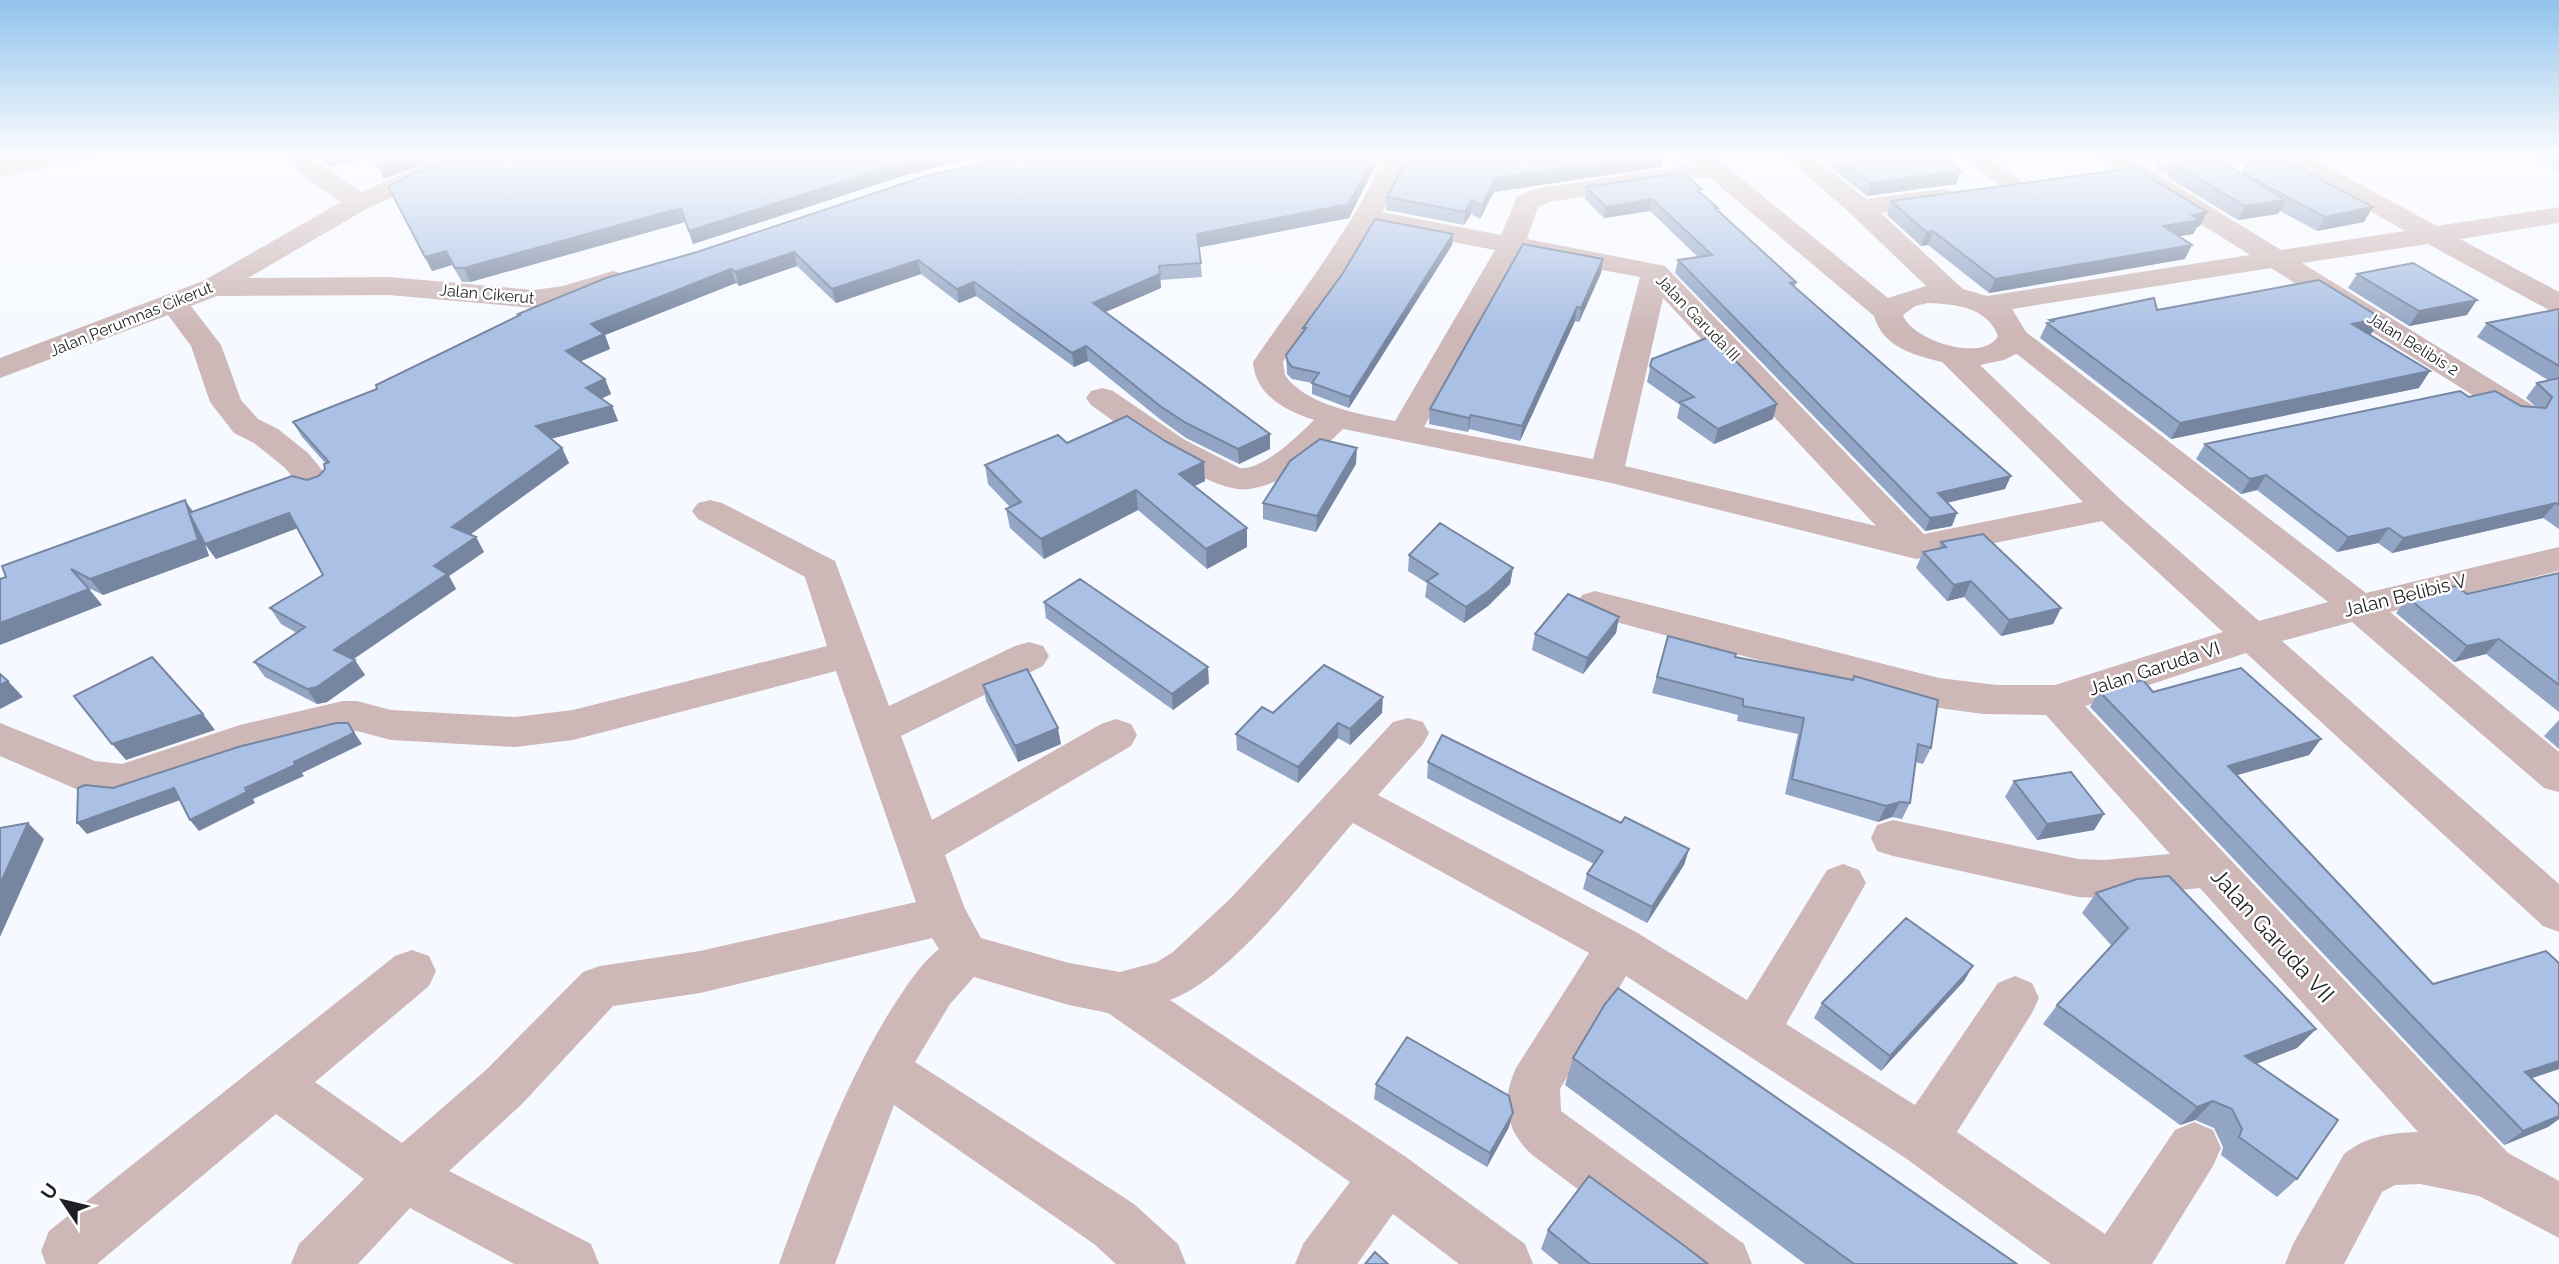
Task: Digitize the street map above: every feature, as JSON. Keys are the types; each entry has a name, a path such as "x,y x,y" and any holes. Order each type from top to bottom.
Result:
{"street":[{"name":"Jalan Perumnas Cikerut","path":"0,369 213,287 340,213"},
{"path":"1366,213 1326,282 1268,362 1266,371 1269,381 1279,390 1336,418 1607,472 1916,547 2109,508"},
{"path":"1405,432 1511,246 1520,213"},
{"path":"1767,213 1887,312 1894,329 1918,346 1953,356 1983,356 2005,349 2021,330"},
{"path":"1865,213 1952,295"},
{"name":"Jalan Belibis 2","path":"2200,213 2523,413"},
{"path":"2395,213 2559,304"},
{"path":"1984,305 2559,215"},
{"name":"Jalan Garuda III","path":"1364,217 1655,272 1916,547"},
{"path":"2078,317 2559,233"},
{"name":"Jalan Cikerut","path":"213,287 389,286 534,299 566,295 641,272"},
{"path":"1607,472 1655,272"},
{"path":"1887,312 1905,300 1927,294 1952,295 1984,305 2003,317 2161,454 2358,606 2559,776"},
{"path":"174,303 206,345 226,402 246,426 257,430 296,460 315,482"},
{"path":"1953,356 2109,508 2559,912"},
{"path":"2443,395 2482,387"},
{"path":"1101,398 1222,474 1241,479 1260,475 1297,453 1336,418"},
{"path":"2161,454 2206,445"},
{"path":"710,511 822,569 849,654 920,848 956,935 943,972 883,1069 850,1144 807,1264"},
{"name":"Jalan Belibis V","path":"2252,637 2358,606 2552,567"},
{"name":"Jalan Garuda VI","path":"1595,604 1939,694 1977,701 2056,700 2252,637"},
{"path":"0,739 92,777 122,780 240,741 342,716 357,716 391,725 461,731 527,731 573,725 849,654"},
{"path":"878,729 1029,656"},
{"name":"Jalan Garuda VII","path":"2056,700 2489,1172"},
{"path":"1120,994 1147,988 1190,967 1247,912 1408,733"},
{"path":"920,848 1116,735"},
{"path":"1349,800 1619,946 1923,1139 2099,1264"},
{"path":"1893,838 2078,878 2104,879 2211,867"},
{"path":"1755,1031 1843,883"},
{"path":"319,1264 404,1176 505,1087 600,986 700,971 850,939 956,935 1069,984 1120,994 1387,1176 1505,1264"},
{"path":"1619,946 1534,1085 1535,1122 1550,1136 1724,1264"},
{"path":"69,1251 412,971"},
{"path":"1923,1139 2015,998"},
{"path":"883,1069 1114,1224 1158,1264"},
{"path":"276,1084 404,1176 571,1264"},
{"path":"2119,1264 2194,1148"},
{"path":"2313,1264 2363,1173 2376,1162 2420,1158 2489,1172 2559,1210"},
{"path":"1323,1264 1387,1176"}],"building":[{"path":"402,213 663,213 464,268 455,268 446,251 425,257"},
{"path":"683,213 745,213 689,231"},
{"path":"815,213 1303,213 1197,234 1201,263 1159,266 1160,274 1093,303 1270,434 1238,449 1186,423 1160,406 1086,346 1072,353 974,282 957,289 918,260 832,289 794,252 735,272 731,269 591,324 604,334 566,351 605,379 586,388 612,406 536,426 562,448 452,527 476,537 434,566 447,574 334,650 355,660 317,687 307,689 254,662 305,627 270,608 323,575 289,513 205,544 189,513 292,476 307,480 319,476 325,469 324,464 329,462 293,422 377,389 376,385 520,315 518,314 606,278 697,252"},
{"path":"1667,213 1720,213 1796,282 1790,283 2011,476 1938,493 1957,513 1930,518 1678,260 1712,255"},
{"path":"1905,213 2202,213 2192,215 2200,220 2163,226 2192,245 1995,279 1933,231 1926,232"},
{"path":"2318,213 2344,213 2325,217"},
{"path":"1375,219 1453,234 1350,397 1312,383 1319,373 1292,367 1286,355 1343,273"},
{"path":"1523,244 1603,259 1581,308 1577,307 1522,426 1430,409"},
{"path":"2413,263 2477,300 2419,311 2357,274"},
{"path":"2319,280 2381,318 2352,324 2430,371 2180,423 2047,323 2053,321 2050,320 2154,298 2157,310"},
{"path":"2559,309 2559,366 2487,323"},
{"path":"1712,336 1777,404 1718,429 1680,402 1694,397 1650,366 1652,359"},
{"path":"2559,378 2559,505 2556,503 2403,538 2389,528 2348,537 2266,475 2250,479 2205,444 2460,391 2469,397 2495,391 2521,406 2546,408 2552,397 2537,383"},
{"path":"1127,416 1204,462 1179,474 1247,528 1206,549 1136,490 1041,539 1006,509 1021,502 985,465 1058,435 1067,443"},
{"path":"1320,439 1357,448 1317,516 1263,503 1290,461"},
{"path":"185,500 198,540 90,579 71,569 89,589 0,623 0,579 6,577 2,566"},
{"path":"1440,523 1513,568 1490,590 1466,607 1427,581 1438,574 1409,555"},
{"path":"1983,534 2061,608 2009,620 1971,581 1954,585 1923,552 1946,547 1941,542"},
{"path":"2559,573 2559,685 2499,639 2467,646 2408,598 2456,586 2467,594"},
{"path":"1080,579 1208,667 1172,694 1044,602"},
{"path":"1568,594 1619,617 1587,658 1535,634"},
{"path":"1668,636 1736,654 1735,657 1853,680 1854,676 1938,700 1931,748 1918,744 1910,803 1900,802 1886,806 1792,779 1804,718 1743,706 1743,699 1657,677"},
{"path":"152,657 203,714 112,744 74,696"},
{"path":"1324,665 1383,697 1350,729 1338,723 1298,767 1236,734 1262,707 1273,713"},
{"path":"2241,668 2321,739 2228,766 2433,984 2546,951 2559,963 2559,1061 2525,1072 2559,1105 2559,1116 2523,1131 2099,691 2143,680 2153,692"},
{"path":"1027,669 1058,728 1015,746 983,685"},
{"path":"0,674 8,681 0,685"},
{"path":"336,723 348,723 354,733 294,762 295,765 245,788 247,792 190,820 174,788 77,823 78,788 85,785 113,788 238,747"},
{"path":"1442,735 1621,823 1625,817 1689,849 1652,907 1587,874 1603,851 1428,762"},
{"path":"2071,772 2104,814 2047,824 2014,781"},
{"path":"28,823 0,884 0,828"},
{"path":"2169,876 2316,1029 2245,1056 2338,1120 2297,1179 2239,1137 2242,1129 2232,1109 2213,1101 2197,1107 2057,1005 2128,928 2096,893 2137,879"},
{"path":"1906,918 1973,966 1890,1056 1822,1003"},
{"path":"1618,988 2017,1264 1854,1264 1573,1058 1605,1004"},
{"path":"1407,1037 1509,1096 1513,1113 1490,1153 1376,1084"},
{"path":"1589,1176 1708,1264 1590,1264 1548,1230"},
{"path":"1375,1252 1388,1264 1365,1264"}]}
